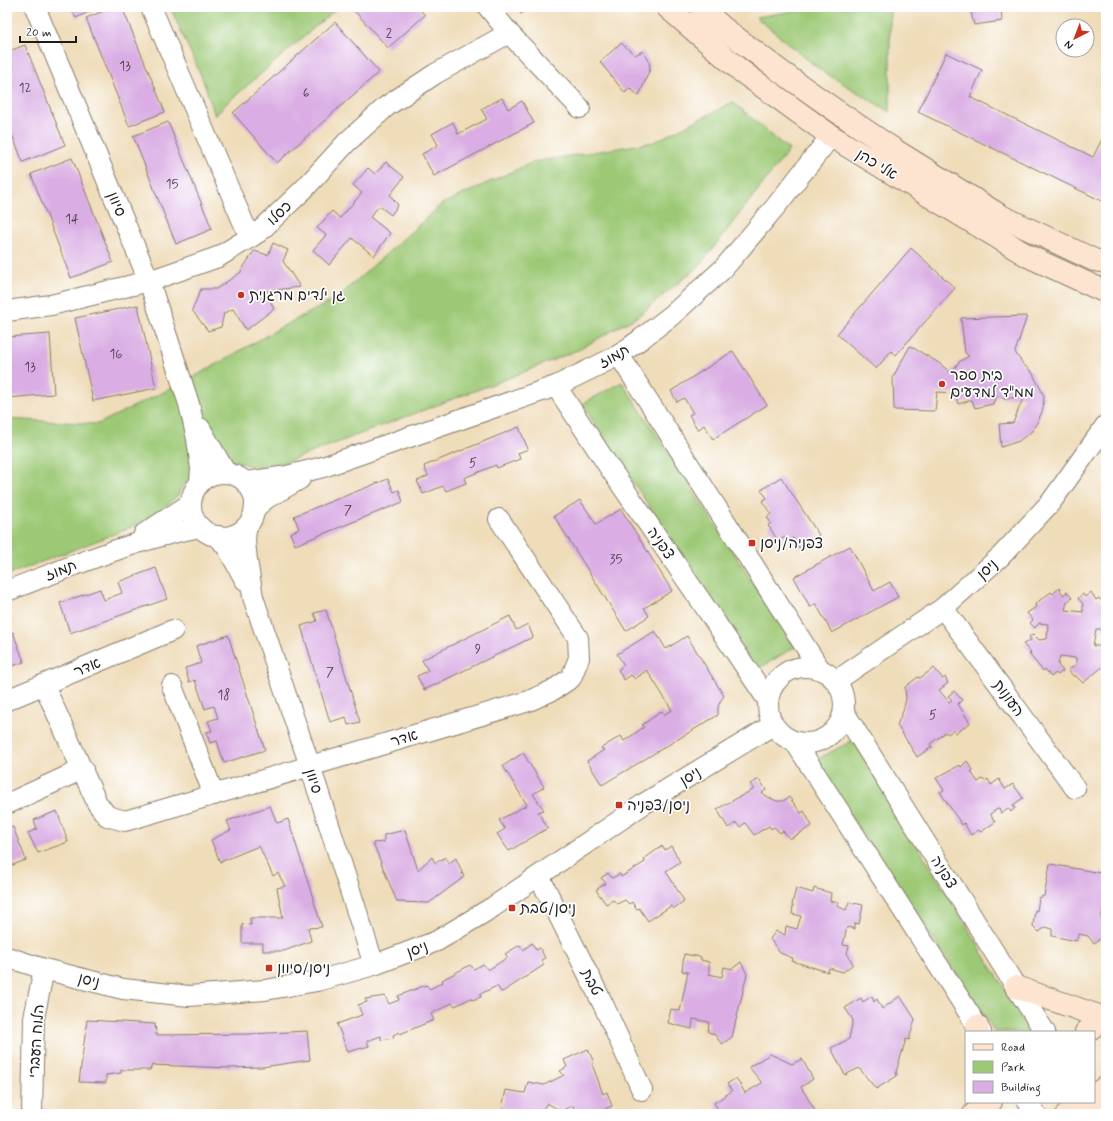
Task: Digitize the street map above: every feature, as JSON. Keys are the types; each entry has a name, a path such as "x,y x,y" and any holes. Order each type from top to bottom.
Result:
{"street":[{"name":"סיוון","path":"35,7 149,281 189,404 197,439 201,469 200,481"},
{"path":"151,7 250,238"},
{"path":"488,7 509,33 580,108"},
{"name":"אלי כהן","path":"666,7 741,71 831,136 1028,256 1106,292"},
{"name":"אלי כהן","path":"700,7 722,27 780,71 893,149 1001,216 1094,260 1106,262"},
{"name":"כסלו","path":"7,311 51,306 149,281 218,257 259,232 305,188 347,142 387,106 435,74 509,33"},
{"name":"תמוז","path":"246,482 287,476 323,467 556,386 619,355 641,340 672,315 723,269 776,206 831,136"},
{"path":"619,355 819,668"},
{"name":"צפניה","path":"556,386 607,464 767,699"},
{"name":"סיוון","path":"189,404 208,442 226,473"},
{"name":"ניסן","path":"836,681 944,608 1001,556 1051,502 1106,424"},
{"name":"תמוז","path":"255,508 280,490 323,467"},
{"path":"217,473 226,473 237,476 246,482 254,498 255,508 246,527 240,532 226,537 205,532 195,520 190,504 195,488 200,481 217,473"},
{"name":"תמוז","path":"116,549 152,529 190,504"},
{"name":"אדר","path":"44,684 97,803 107,816 125,821 529,701 553,690 571,678 579,658 578,638 499,519"},
{"name":"תמוז","path":"7,591 116,549 162,535 200,527"},
{"name":"סיוון","path":"246,527 245,542 253,596"},
{"name":"סיוון","path":"218,536 235,561 253,596 374,965"},
{"name":"העונות","path":"944,608 1075,788"},
{"name":"אדר","path":"7,700 173,630"},
{"path":"800,666 809,666 819,668 836,681 841,690 844,701 844,712 840,724 831,734 820,741 807,743 795,742 782,735 773,725 769,717 767,699 775,681 782,674 790,669 800,666"},
{"path":"172,686 214,795"},
{"name":"צפניה","path":"844,712 1044,1031"},
{"name":"ניסן","path":"7,957 44,969 123,989 189,996 265,990 317,981 374,965 437,941 493,907 646,803 773,725"},
{"path":"795,742 979,1030"},
{"path":"7,804 83,770"},
{"name":"טבת","path":"539,876 603,1004 642,1090"},
{"name":"הלוח העברי","path":"32,1114 34,1018 44,969"},
{"path":"1016,987 1105,1018"},
{"path":"1087,1031 1105,1018"},
{"path":"1095,1095 1106,1087"},
{"path":"966,1114 971,1103"},
{"path":"974,1114 990,1103"},
{"path":"1029,1103 1036,1114"},
{"path":"1067,1114 1084,1103"},
{"path":"1093,1103 1100,1114"}],"green space":[{"path":"170,7 338,7 226,104 215,116 203,80"},
{"path":"819,7 890,7 890,112 819,69 756,17"},
{"path":"733,102 789,150 700,265 638,316 580,349 514,376 286,462 261,468 232,461 191,479 182,487 178,495 173,500 162,509 138,524 7,575 7,419 98,424 192,378 287,324 336,299 442,204 533,162 654,142"},
{"path":"622,382 795,647 756,670 582,404"},
{"path":"853,740 1031,1031 994,1031 814,761"}],"building":[{"path":"70,7 99,7 76,18"},
{"path":"114,7 122,7 165,112 129,126 86,18"},
{"path":"351,7 417,7 425,15 388,48"},
{"path":"516,7 530,7 521,14"},
{"path":"970,7 1001,7 1002,21 974,25"},
{"path":"335,22 379,72 277,163 233,113"},
{"path":"621,43 635,55 643,51 649,61 650,69 639,96 630,88 625,93 600,62"},
{"path":"25,45 65,145 23,162 7,122 7,52"},
{"path":"946,53 982,70 970,97 1093,157 1106,131 1106,203 918,112"},
{"path":"502,98 508,109 522,101 534,123 434,176 422,154 438,145 432,134 453,122 458,134 487,119 481,109"},
{"path":"168,122 212,229 176,244 133,136"},
{"path":"72,158 113,262 71,278 31,174"},
{"path":"386,162 404,177 390,195 398,205 391,215 379,206 370,217 390,233 374,256 352,238 329,265 313,250 326,235 317,228 332,211 340,218 362,193 353,185 368,168 375,174"},
{"path":"273,243 288,250 283,261 300,287 266,291 274,309 246,330 233,309 224,313 221,327 208,331 192,310 201,289 216,289 240,273 254,251 268,255"},
{"path":"911,248 955,288 896,355 891,351 876,369 837,334"},
{"path":"138,305 156,388 93,401 75,318"},
{"path":"1027,316 1015,352 1023,364 1032,372 1044,396 1043,409 1038,421 1032,431 1019,441 1001,447 999,424 1013,423 1024,396 1004,399 999,395 995,398 993,404 975,408 972,400 958,404 955,393 937,392 935,411 894,410 893,377 910,346 939,363 951,373 959,362 969,356 965,353 961,318"},
{"path":"50,334 54,394 7,398 7,337"},
{"path":"733,351 767,405 713,439 704,425 698,430 689,415 693,413 684,398 677,402 671,391"},
{"path":"519,427 528,449 518,453 520,459 497,468 496,465 464,478 466,483 446,491 443,486 423,494 417,481 428,476 424,466"},
{"path":"781,477 819,535 799,548 793,538 788,541 785,537 778,541 768,525 771,523 767,517 771,514 762,501 767,498 761,490"},
{"path":"388,479 394,492 399,490 403,502 295,545 290,533 299,529 294,516"},
{"path":"580,500 596,524 621,509 672,591 644,608 649,616 626,631 554,516"},
{"path":"850,546 874,591 890,582 898,597 832,633 816,604 810,607 794,577"},
{"path":"156,568 167,599 70,633 60,603 100,589 104,600 122,593 118,582"},
{"path":"1059,588 1063,595 1067,592 1072,598 1067,602 1065,610 1083,612 1083,604 1078,598 1083,594 1085,597 1091,592 1096,600 1099,598 1106,606 1106,636 1101,629 1096,629 1093,646 1102,646 1106,642 1106,664 1083,683 1075,675 1074,677 1068,670 1076,665 1076,658 1060,656 1058,665 1063,671 1058,675 1056,673 1051,677 1045,669 1043,671 1023,644 1031,640 1029,637 1033,634 1039,640 1047,639 1048,624 1039,623 1035,628 1030,623 1033,620 1027,613 1036,607 1035,604 1051,592 1053,594"},
{"path":"326,610 360,722 348,725 346,717 330,722 301,626 317,621 314,613"},
{"path":"510,616 516,630 528,624 533,637 424,690 417,676 428,671 422,660"},
{"path":"655,631 666,649 687,636 724,696 718,707 718,715 602,785 587,761 604,750 601,748 621,736 624,741 644,727 642,725 662,711 663,715 672,710 647,670 635,679 631,675 624,680 618,670 624,665 617,654"},
{"path":"13,632 24,662 7,668 7,634"},
{"path":"228,635 265,750 224,763 217,741 210,743 206,732 212,731 208,721 218,718 214,706 205,709 195,680 189,682 185,668 201,663 196,646"},
{"path":"934,668 943,679 945,677 948,683 939,690 949,702 952,700 948,696 954,691 962,700 958,704 970,723 956,733 953,730 948,734 946,732 930,744 932,747 917,757 897,725 906,699 905,687 918,677 920,678"},
{"path":"523,753 544,787 533,794 544,810 538,812 548,828 509,851 497,834 505,829 499,820 527,805 503,766"},
{"path":"967,761 973,770 971,772 978,782 982,779 985,781 988,779 991,785 999,779 1005,789 1013,784 1023,798 1013,805 1015,808 1011,812 1008,808 1001,813 999,808 990,814 995,822 981,832 978,830 971,835 964,823 962,825 940,792 944,790 936,778 960,765 961,767"},
{"path":"759,779 766,790 762,793 777,801 783,801 789,797 801,813 804,811 812,826 790,839 783,831 780,833 774,827 771,829 769,826 754,835 745,823 740,827 736,823 728,828 717,809 754,789 750,784"},
{"path":"270,806 277,823 288,819 322,927 308,928 311,941 284,951 263,951 263,943 242,943 242,924 251,925 250,918 283,918 277,888 285,886 278,873 273,876 259,846 220,862 211,840 231,830 227,821"},
{"path":"57,811 68,842 38,853 28,833 37,829 34,820"},
{"path":"13,827 26,860 7,867 7,829"},
{"path":"405,830 418,870 432,857 435,863 446,857 448,864 456,858 464,877 429,903 397,902 373,843 384,842 384,835"},
{"path":"662,846 665,850 671,846 680,862 666,871 684,901 673,909 671,906 648,921 639,908 636,909 632,902 629,904 625,900 617,904 613,900 606,904 596,890 606,883 601,878 608,873 612,878 620,874 621,877 645,862 644,859"},
{"path":"1050,864 1106,874 1106,895 1101,919 1106,920 1103,937 1094,943 1088,936 1079,934 1076,941 1052,936 1052,929 1046,927 1039,932 1033,926 1035,910 1037,911 1039,898 1044,896"},
{"path":"796,888 813,893 814,888 831,893 830,901 839,903 837,906 846,910 849,902 863,905 859,924 855,923 855,929 847,927 843,945 849,946 847,953 853,964 843,972 829,968 828,972 792,961 793,958 780,953 770,939 776,931 785,935 786,926 797,929 801,916 792,914 792,905"},
{"path":"532,943 536,950 540,948 545,958 541,960 544,965 504,991 501,992 497,986 480,994 481,997 472,1000 471,998 455,1006 452,1003 431,1014 434,1020 400,1034 399,1032 393,1035 394,1038 381,1040 381,1036 367,1041 369,1046 348,1052 337,1024 362,1015 358,1005 367,1002 365,999 385,996 389,1004 399,1000 398,996 426,985 430,989 443,982 442,980 470,965 474,969 483,964 488,970 508,957 505,954 520,945 523,950"},
{"path":"684,954 701,957 701,960 709,962 709,974 722,977 724,967 732,969 741,962 747,974 732,1037 722,1044 714,1034 708,1032 709,1022 693,1019 692,1029 668,1023 671,1009 680,1011 688,972 682,971"},
{"path":"872,996 874,1002 877,999 882,1009 900,996 915,1019 909,1040 906,1039 896,1072 897,1076 876,1089 859,1068 845,1075 831,1048 849,1039 853,1020 845,1008 861,998 863,1002"},
{"path":"87,1020 155,1024 156,1035 250,1034 307,1031 310,1060 262,1067 229,1068 152,1065 150,1070 121,1070 121,1073 106,1075 106,1083 79,1082"},
{"path":"588,1049 594,1063 592,1064 603,1094 607,1092 612,1106 593,1114 582,1114 580,1111 577,1113 573,1106 565,1109 563,1112 547,1103 540,1114 521,1112 521,1114 514,1114 505,1112 505,1109 502,1107 506,1090 525,1093 528,1082 544,1085 564,1075 560,1071 567,1067 564,1060"},
{"path":"770,1054 792,1064 802,1059 813,1079 801,1087 816,1112 813,1114 721,1114 714,1103 732,1091 727,1084 736,1078 745,1093 762,1083 749,1067"}],"place":[{"name":"גן ילדים מרגנית","path":"241,295"},
{"name":"בית ספר ממ\"ד למדעים","path":"942,384"},
{"name":"צפניה/ניסן","path":"752,543"},
{"name":"ניסן/צפניה","path":"619,805"},
{"name":"ניסן/טבת","path":"512,908"},
{"name":"ניסן/סיוון","path":"269,968"}]}
